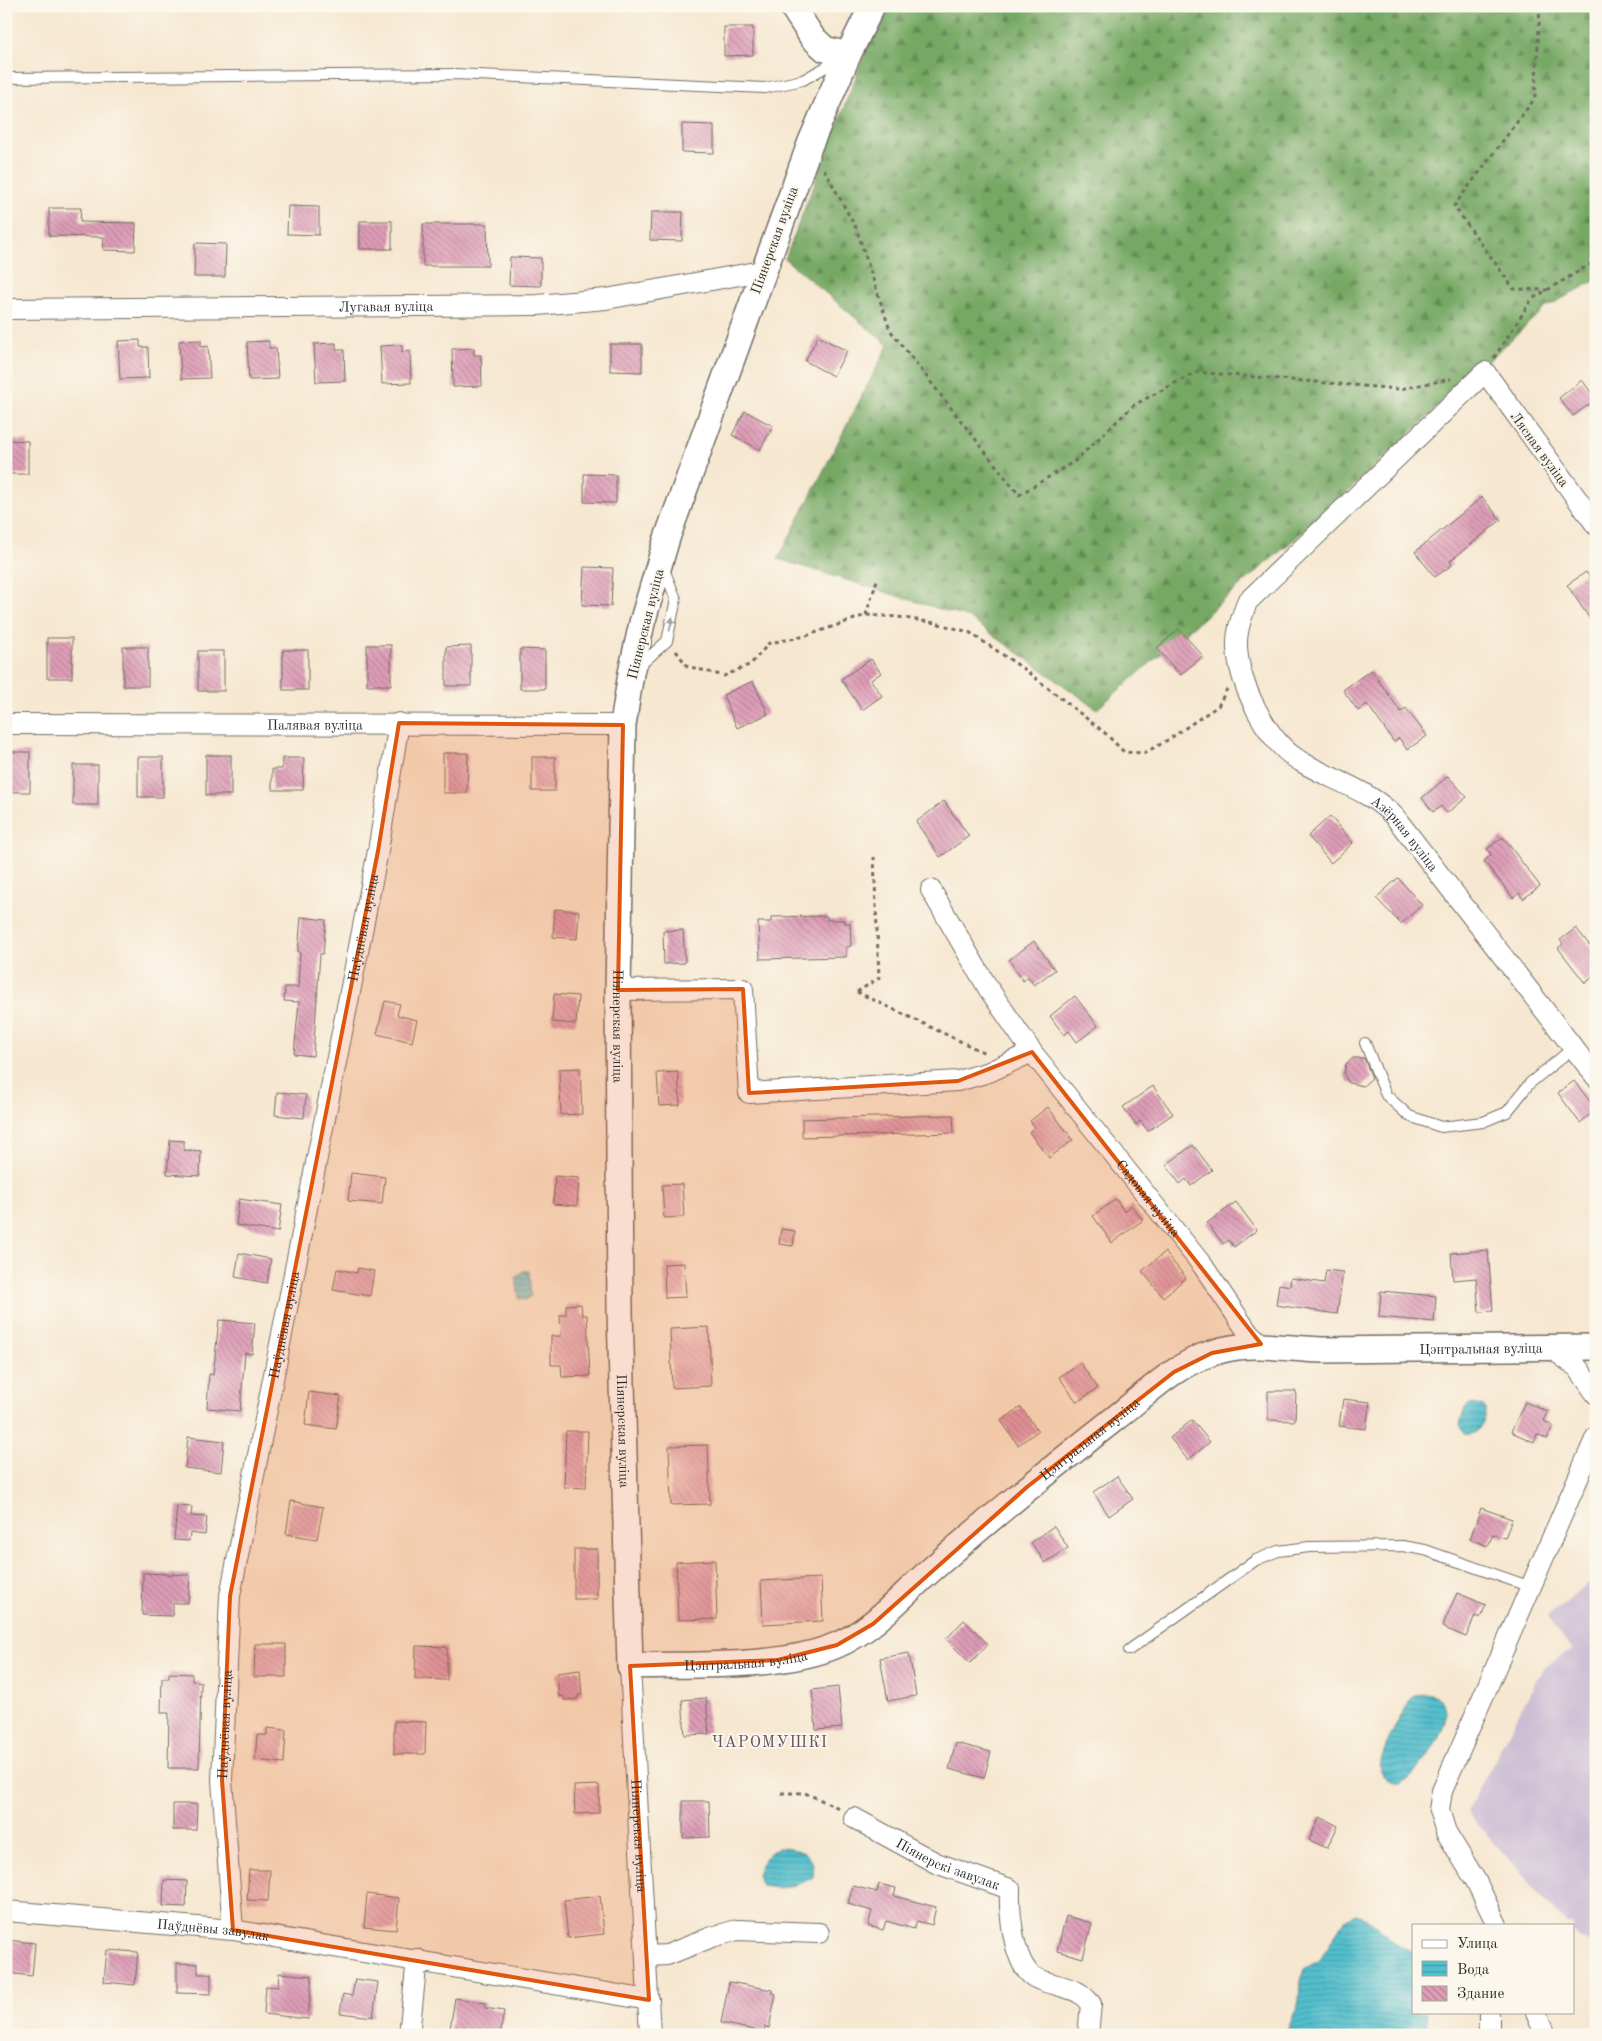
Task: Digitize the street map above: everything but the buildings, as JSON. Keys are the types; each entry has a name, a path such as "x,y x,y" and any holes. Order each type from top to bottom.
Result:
{"street":[{"path":"792,6 812,37 825,49 848,55"},
{"name":"Піянерская вуліца","path":"650,2035 630,1666 620,1310 618,990 623,725 631,673 642,623 661,560 762,271 810,144 848,55 872,6"},
{"name":"Лугавая вуліца","path":"6,309 537,305 606,299 762,271"},
{"name":"Лясная вуліца","path":"1485,372 1596,526"},
{"name":"Азёрная вуліца","path":"1485,372 1247,602 1239,624 1237,646 1244,682 1249,696 1265,724 1285,749 1299,761 1383,804 1596,1076"},
{"name":"Палявая вуліца","path":"6,724 399,723 623,725"},
{"name":"Паўднёвая вуліца","path":"233,1930 222,1780 230,1596 378,851 399,723"},
{"name":"Садовая вуліца","path":"931,890 988,988 1032,1052 1203,1266 1247,1331 1261,1344"},
{"path":"618,990 743,989 748,1093 938,1084 972,1078 1032,1052"},
{"name":"Цэнтральная вуліца","path":"630,1666 778,1660 799,1657 837,1645 873,1624 1028,1487 1174,1372 1212,1352 1261,1344 1304,1349 1596,1347"},
{"path":"1551,1348 1578,1368 1596,1394"},
{"path":"1497,1924 1476,1881 1446,1832 1439,1810 1442,1791 1596,1437"},
{"name":"Піянерскі завулак","path":"854,1818 936,1863 1010,1889 1009,1912 1014,1939 1023,1962 1032,1976 1079,1993 1091,2004 1088,2035"},
{"path":"1476,1881 1482,1924"},
{"name":"Паўднёвы завулак","path":"6,1911 233,1930 417,1959 649,2000"},
{"path":"647,1956 667,1955 712,1937 737,1930 818,1933"},
{"path":"409,2035 417,1959"},
{"path":"1488,2035 1489,2014"},
{"path":"1537,2014 1546,2035"}],"lane":[{"path":"6,78 456,74 765,88 803,80 848,55"},
{"path":"631,673 667,641 676,599 661,560"},
{"path":"1365,1043 1386,1095 1409,1116 1441,1127 1483,1122 1506,1112 1530,1083 1573,1048"},
{"path":"1129,1650 1256,1560 1278,1551 1309,1548 1403,1546 1425,1550 1531,1586"}],"path":[{"path":"1540,6 1534,98 1454,206 1514,290 1548,290"},
{"path":"810,144 856,228 890,330 1019,496 1075,461 1134,404 1196,372 1399,389 1485,372 1532,299 1596,261"},
{"path":"866,616 878,577"},
{"path":"667,641 687,666 724,676 751,664 769,643 806,636 866,616 898,616 935,623 969,632 1024,669 1105,733 1124,752 1144,753 1163,743 1218,706 1228,687 1244,682"},
{"path":"874,858 879,978 857,992 982,1052 1012,1062"},
{"path":"781,1793 805,1793 832,1803 854,1818"}],"highlighted area":[{"path":"399,723 623,725 618,990 743,989 749,1093 958,1081 1032,1052 1261,1344 1212,1353 1174,1372 1027,1487 873,1624 837,1645 778,1660 630,1666 649,2000 233,1930 222,1780 230,1596 378,851"}],"shaded area":[{"path":"1596,1577 1596,1944 1578,1937 1574,1933 1574,1924 1566,1924 1467,1812 1544,1666 1573,1650 1547,1617"}],"green space":[{"path":"888,6 1596,6 1596,280 1545,308 1327,511 1097,709 969,618 778,559 888,345 785,259 867,48"}],"water":[{"path":"523,1271 529,1271 531,1296 525,1300 519,1299 516,1277"},
{"path":"1470,1404 1482,1406 1486,1409 1486,1414 1478,1430 1474,1433 1465,1434 1460,1424 1465,1408"},
{"path":"1416,1695 1432,1695 1442,1701 1446,1709 1445,1720 1441,1733 1426,1759 1408,1779 1400,1784 1387,1778 1381,1771 1382,1756 1391,1735 1411,1699"},
{"path":"778,1848 793,1849 809,1857 814,1869 813,1877 801,1883 780,1888 760,1884 757,1874 765,1858"},
{"path":"1354,1915 1366,1918 1399,1946 1412,1951 1412,2014 1426,2014 1428,2035 1286,2035 1299,2001 1300,1981 1304,1969 1320,1960 1343,1922"}],"district":[{"name":"ЧАРОМУШКІ","path":"770,1741"}]}
